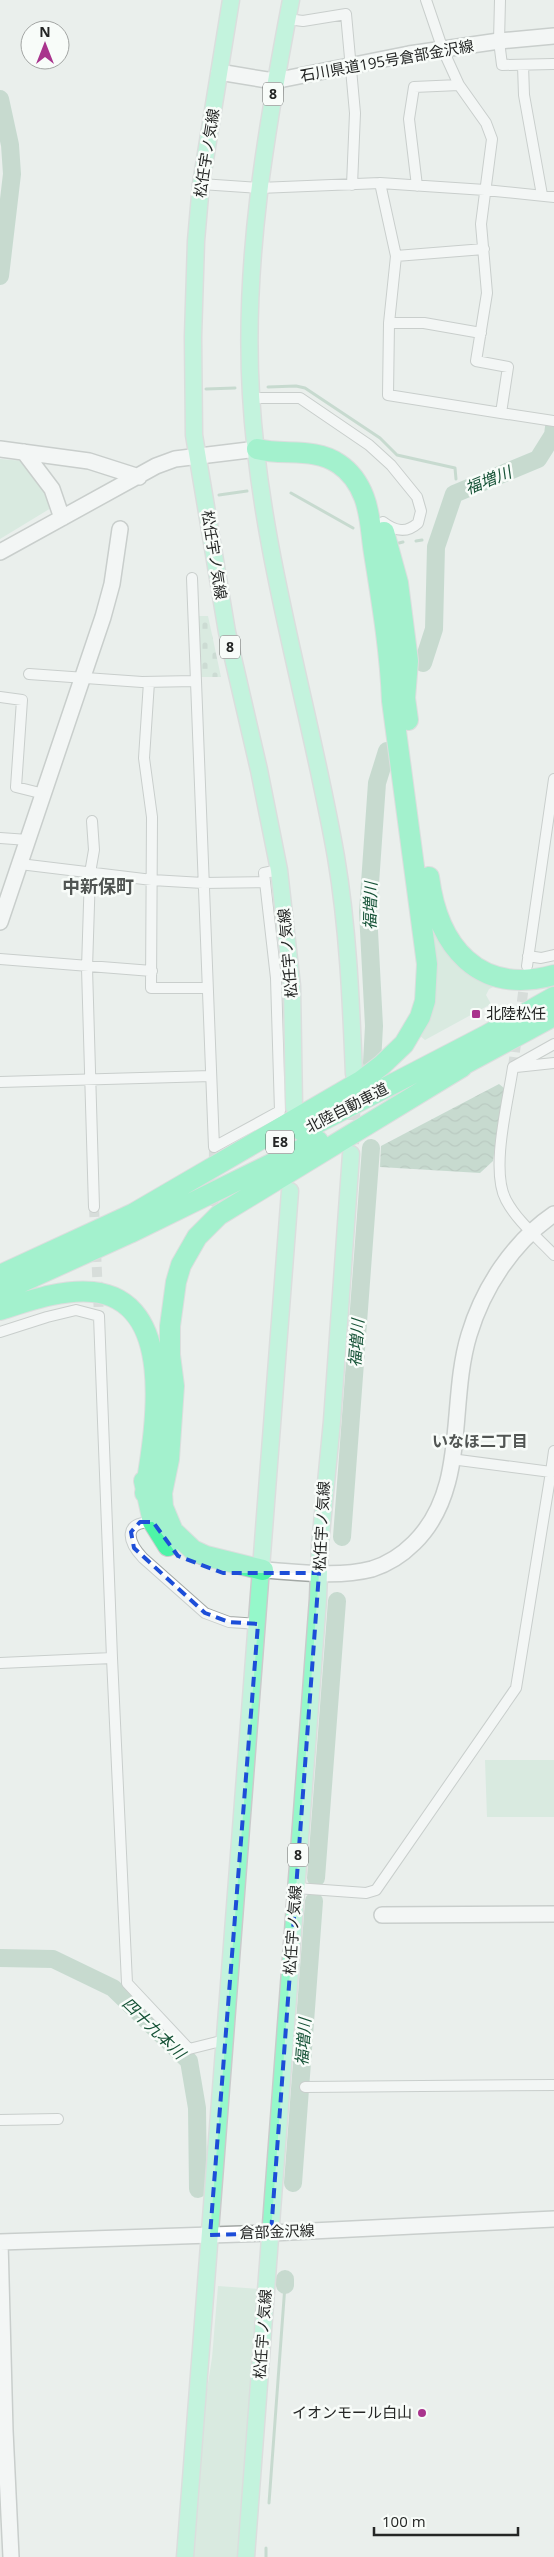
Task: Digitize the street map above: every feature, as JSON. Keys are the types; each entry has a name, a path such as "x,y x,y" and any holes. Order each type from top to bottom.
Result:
{"highway":[{"path":"257,450 271,440 296,440 317,443 344,453 360,466 372,484 383,522 381,553 390,664 399,700 431,894 442,929 462,957 490,974 521,979 554,975"},
{"path":"257,450 271,453 315,455 328,458 347,470 354,478 365,498 381,553"},
{"path":"131,1215 361,1081 394,1055 417,1024 425,1001 427,964 399,700"},
{"name":"北陸自動車道","path":"0,1274 131,1215 348,1108 554,997"},
{"name":"北陸自動車道","path":"0,1292 231,1184 462,1067 554,1016"},
{"path":"263,1570 206,1556 182,1542 166,1519 141,1459 146,1382 161,1355 170,1326 176,1282 188,1251 208,1225 236,1204 462,1067"},
{"path":"0,1310 66,1293 93,1292 106,1294 129,1307 138,1317 161,1355 174,1386 169,1459 154,1493 152,1522 168,1547 189,1563 203,1569 237,1574 263,1570"}],"main road":[{"name":"松任宇ノ気線","path":"231,0 201,184 193,293 193,400 197,456 227,632 259,770 279,870 292,986 294,1107"},
{"name":"8","path":"291,0 275,80 259,188 250,298 251,398 269,547 336,857 348,956 354,1074"},
{"name":"松任宇ノ気線","path":"246,2557 351,1154"},
{"path":"185,2557 263,1570 290,1191"}],"street":[{"path":"426,0 443,50 459,85 486,123 492,139 481,224 487,293 476,361 508,367 501,414"},
{"path":"500,0 499,41 502,65 553,64"},
{"path":"287,19 303,21 346,14 355,113 352,185"},
{"name":"石川県道195号倉部金沢線","path":"219,72 275,80 352,65 499,41 554,36"},
{"path":"523,65 524,95 542,195"},
{"path":"416,186 409,119 414,86 459,85"},
{"path":"380,183 396,256 389,323 388,395 554,421"},
{"path":"201,184 259,188 380,183 486,190 554,197"},
{"path":"396,256 484,249"},
{"path":"389,323 424,323 480,333"},
{"path":"251,398 300,398 380,455 416,497 421,511 418,523 406,530 394,530 383,522"},
{"path":"0,449 89,462 139,477"},
{"path":"0,552 156,466 175,459 257,450"},
{"path":"24,452 52,489 62,518"},
{"path":"0,922 44,794 112,584 120,529"},
{"path":"192,578 214,1146 280,1111 276,978 264,873 279,870"},
{"path":"29,674 148,682 196,681"},
{"path":"148,682 144,758 152,817 151,988 208,988"},
{"path":"0,697 22,700 16,787 44,794"},
{"path":"554,779 528,961 554,955"},
{"path":"92,821 94,850 90,873 87,968 94,1207"},
{"path":"0,838 28,840"},
{"path":"20,864 152,880 204,883 265,882"},
{"path":"0,959 87,968 152,971"},
{"path":"513,1067 554,1044"},
{"path":"513,1067 554,1063"},
{"path":"513,1067 499,1176 507,1201 554,1255"},
{"path":"0,1082 89,1081 211,1076"},
{"path":"263,1570 319,1573 358,1572 372,1568 404,1552 430,1525 441,1504 451,1459 462,1366 473,1322 484,1297 503,1265 532,1232 554,1214"},
{"path":"0,1332 76,1310 100,1316 112,1658 127,1983 189,2049 225,2040"},
{"path":"296,1888 360,1893 376,1890 516,1688 554,1450"},
{"path":"451,1459 551,1472"},
{"path":"152,1522 140,1522 134,1526 131,1532 130,1540 143,1558 205,1613 229,1622 258,1624"},
{"path":"0,1663 112,1658"},
{"path":"382,1915 554,1914"},
{"path":"305,2087 554,2085"},
{"path":"0,2120 58,2119"},
{"name":"倉部金沢線","path":"0,2241 271,2233 554,2219"},
{"path":"0,2241 5,2431 12,2557"}],"highlighted area":[{"path":"140,1522 153,1522 178,1556 223,1573 319,1573 271,2233 210,2235 258,1624 229,1622 205,1613 143,1558 134,1548 131,1532"}],"green space":[{"path":"0,459 24,461 45,490 51,508 0,539"},
{"path":"198,616 208,616 221,677 199,677"},
{"path":"430,918 500,984 489,989 486,995 491,1004 425,1040 419,1035"},
{"path":"485,1760 554,1760 554,1817 487,1817"},
{"path":"218,2286 259,2289 239,2557 193,2557 205,2402 212,2358"}],"water":[{"path":"499,1084 504,1088 493,1161 480,1173 380,1167 381,1146"}],"waterway":[{"name":"四十九本川","path":"0,99 10,145 12,174 0,276"},
{"path":"268,387 296,386 305,388 380,438 397,455 455,468 456,479"},
{"path":"206,389 235,388"},
{"name":"福増川","path":"423,663 434,629 436,547 454,494 538,459 553,435 554,427"},
{"name":"福増川","path":"454,494 456,487"},
{"path":"219,495 247,491"},
{"path":"291,493 353,528"},
{"path":"416,541 422,540"},
{"path":"399,543 403,542"},
{"name":"福増川","path":"372,1063 374,1026 368,912 377,783 387,751"},
{"name":"福増川","path":"342,1537 371,1148"},
{"name":"福増川","path":"316,1878 337,1601"},
{"name":"福増川","path":"293,2183 314,1901"},
{"name":"四十九本川","path":"0,1958 53,1959 113,1988 189,2061 197,2108 198,2189"},
{"name":"福増川","path":"285,2279 285,2285"},
{"path":"269,2503 285,2285"},
{"path":"266,2548 266,2557"}],"tunnel":[{"path":"520,1017 525,977"},
{"path":"513,1067 517,1036"},
{"path":"351,1144 353,1094"},
{"path":"291,1163 294,1113"},
{"path":"213,1221 214,1147"},
{"path":"94,1207 99,1316"}],"place":[{"name":"北陸松任","path":"476,1014"},
{"name":"イオンモール白山","path":"422,2413"}],"district":[{"name":"中新保町","path":"98,887"},
{"name":"いなほ二丁目","path":"480,1441"}]}
